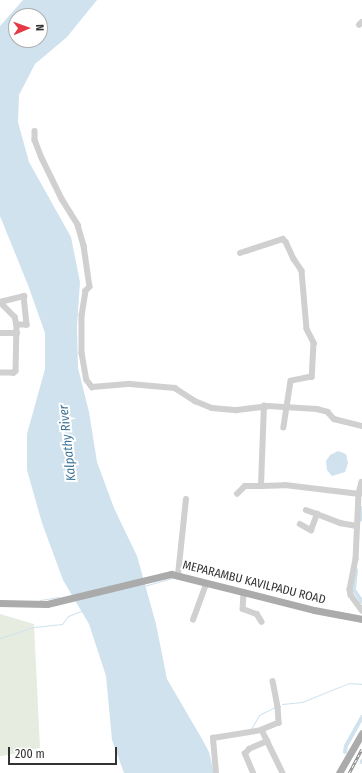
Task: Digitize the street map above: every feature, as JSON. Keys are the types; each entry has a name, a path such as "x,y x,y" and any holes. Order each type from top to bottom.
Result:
{"main road":[{"name":"MEPARAMBU KAVILPADU ROAD","path":"0,603 47,604 164,575 178,575 206,584 314,610 362,619"},
{"path":"339,773 362,733"}],"street":[{"path":"35,131 35,140 42,158 62,199 78,225 84,246 90,287 86,291 82,315 82,353 85,373 89,384 92,387 130,384 175,388 195,401 212,408 237,410 264,406 286,406 317,409 328,412 334,419 362,426"},
{"path":"240,254 283,239 302,271 307,329 314,343 312,377 291,381 284,427"},
{"path":"0,302 24,296 27,325 17,325"},
{"path":"0,302 15,317 17,325 16,371 14,373 0,373"},
{"path":"0,333 17,333"},
{"path":"261,486 264,406"},
{"path":"362,482 359,494 356,559 350,589 351,595 362,610"},
{"path":"237,494 245,486 285,485 359,494"},
{"path":"178,575 186,499"},
{"path":"306,510 340,523 358,526"},
{"path":"300,524 311,530 317,514"},
{"path":"194,620 206,584"},
{"path":"244,592 243,609 256,614 262,622"},
{"path":"216,773 213,738 262,730 279,723 278,707 273,681"},
{"path":"262,730 266,741 283,773"},
{"path":"253,773 246,754 249,749 266,741"}],"shaded area":[{"path":"0,614 34,624 40,748 2,756 0,756"}],"water":[{"name":"Kalpathy River","path":"23,0 97,0 67,37 35,64 19,95 18,122 29,162 71,237 80,282 77,327 78,368 89,412 97,462 114,508 137,556 156,624 167,679 209,752 214,773 124,773 112,740 106,676 89,624 63,580 42,523 27,470 27,434 45,369 45,333 28,285 0,216 0,26 8,17 8,48 48,48 48,8 16,8"},
{"path":"338,451 346,454 348,463 345,472 332,476 327,470 326,461 330,455"}],"waterway":[{"path":"360,520 362,508"},
{"path":"356,570 354,590 362,602"},
{"path":"144,586 172,578"},
{"path":"40,600 59,597"},
{"path":"0,638 34,627 62,624 68,616 81,611"},
{"path":"282,704 302,702 349,683 362,684"},
{"path":"251,729 259,715 275,707"},
{"path":"345,752 346,746 362,717"}],"railway":[{"path":"349,773 362,749"}]}
